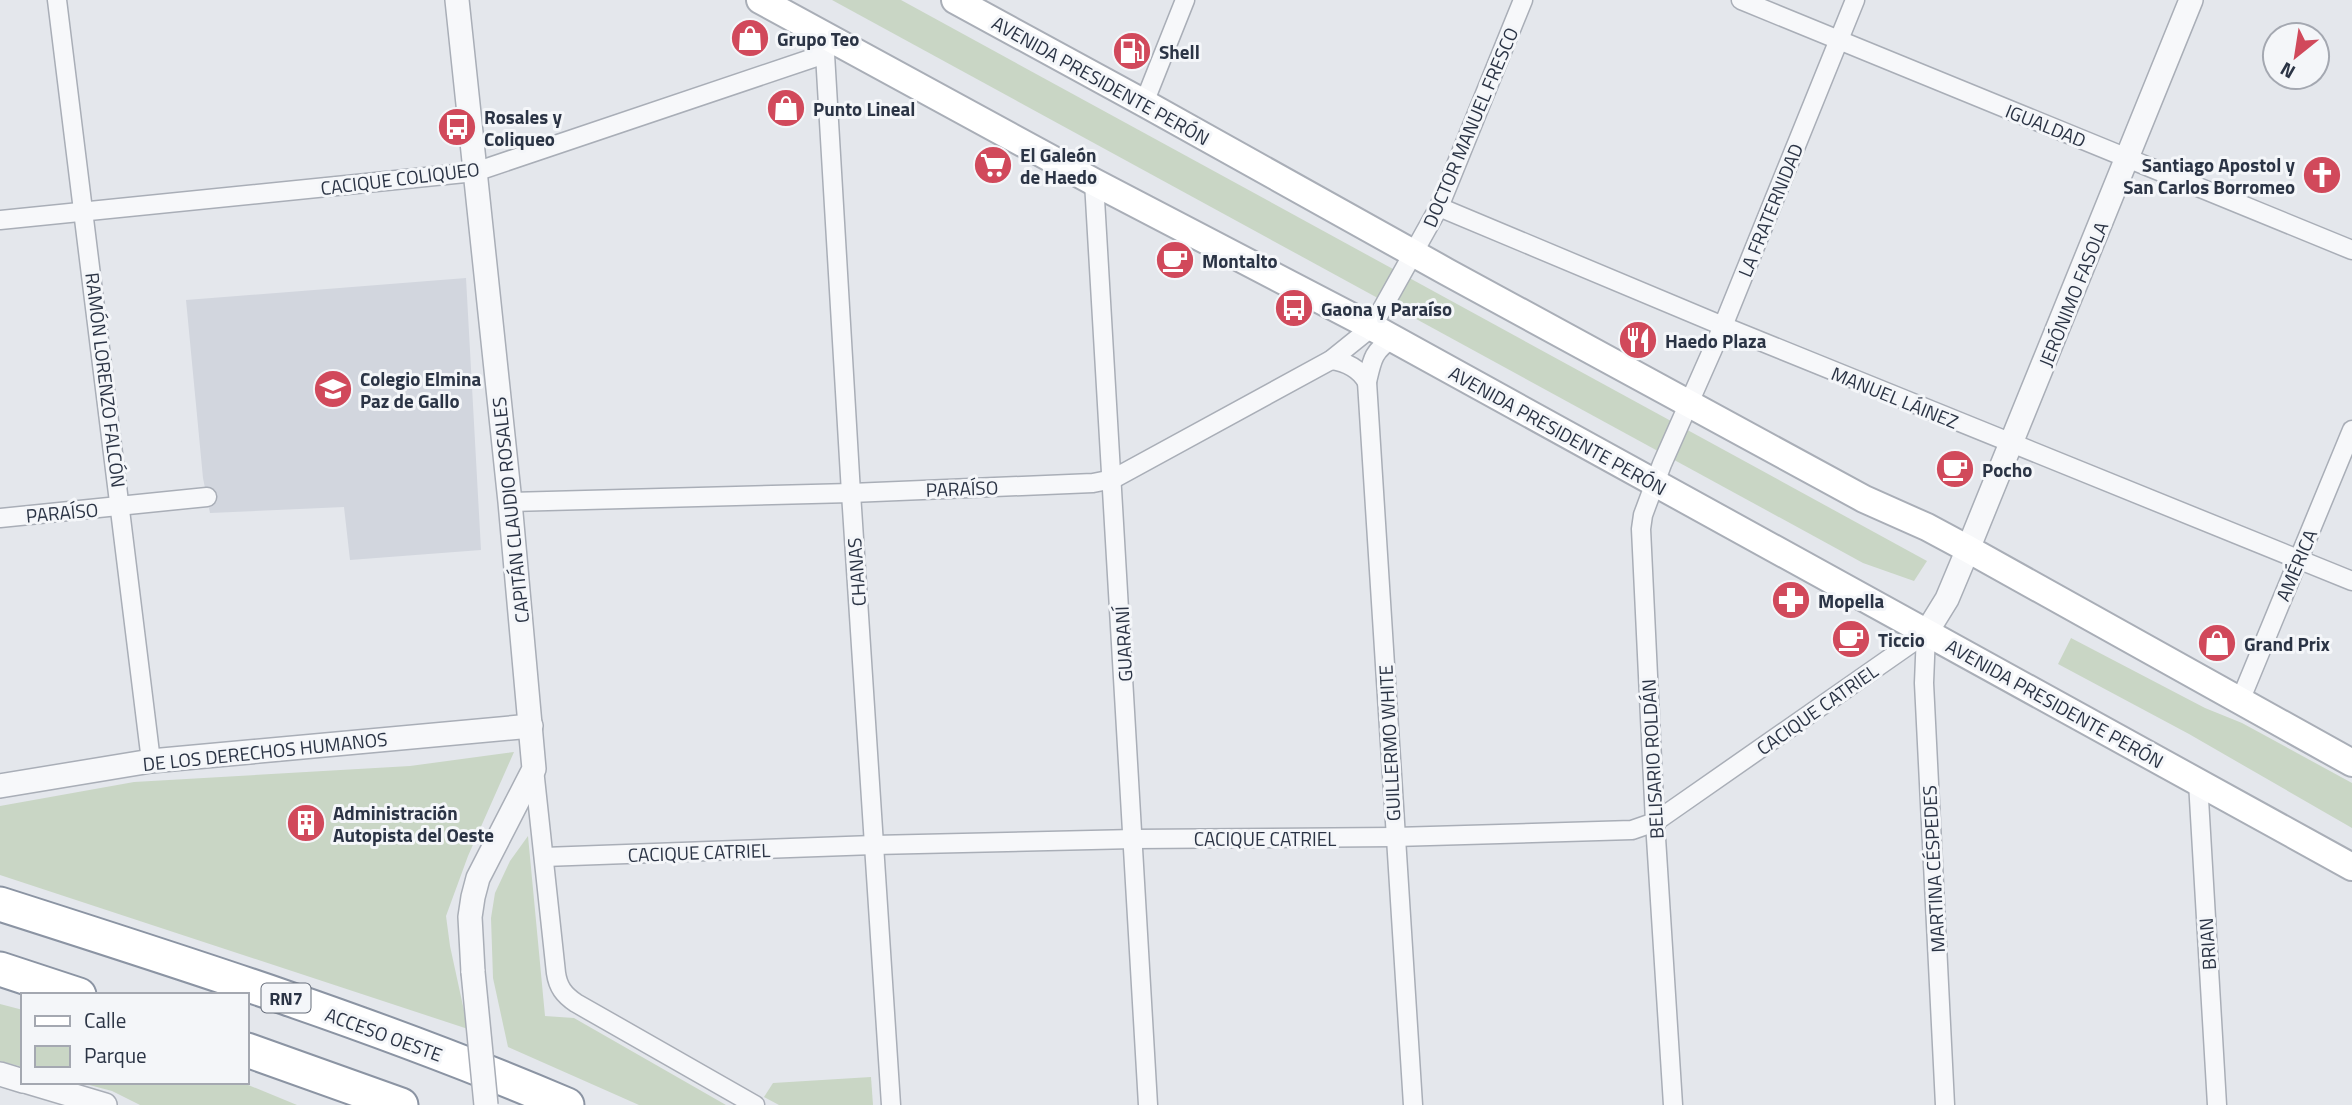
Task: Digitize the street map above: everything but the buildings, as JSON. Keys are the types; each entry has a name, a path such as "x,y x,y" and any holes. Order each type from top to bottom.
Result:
{"highway":[{"name":"ACCESO OESTE","path":"0,904 392,1035 567,1105"},
{"path":"0,970 73,993"},
{"path":"248,1050 401,1105"}],"main road":[{"name":"AVENIDA PRESIDENTE PERÓN","path":"760,0 829,47 1382,333 2352,867"},
{"name":"AVENIDA PRESIDENTE PERÓN","path":"955,0 1415,254 1686,412 1927,527 2352,763"}],"street":[{"name":"RAMÓN LORENZO FALCÓN","path":"57,0 151,761"},
{"name":"CAPITÁN CLAUDIO ROSALES","path":"457,0 556,973 566,996 576,1003 755,1105"},
{"path":"1144,103 1185,0"},
{"name":"DOCTOR MANUEL FRESCO","path":"1382,333 1415,254 1440,207 1523,0"},
{"name":"IGUALDAD","path":"1741,0 2352,250"},
{"name":"LA FRATERNIDAD","path":"1686,412 1855,0"},
{"name":"JERÓNIMO FASOLA","path":"1926,633 1947,599 1968,549 2191,0"},
{"name":"CACIQUE COLIQUEO","path":"0,220 475,172 829,47"},
{"name":"CHANAS","path":"829,47 851,493 891,1105"},
{"name":"GUARANÍ","path":"1094,182 1148,1105"},
{"name":"MANUEL LÁINEZ","path":"1440,207 1723,326 2352,581"},
{"name":"PARAÍSO","path":"510,502 851,493 1093,483 1113,479 1382,333"},
{"name":"GUILLERMO WHITE","path":"1382,333 1367,382 1413,1105"},
{"path":"1331,360 1351,365 1361,372 1367,382"},
{"name":"BELISARIO ROLDÁN","path":"1673,1105 1655,822 1641,529 1643,515 1662,464 1686,412"},
{"name":"AMÉRICA","path":"2240,701 2352,430"},
{"name":"PARAÍSO","path":"0,518 207,497"},
{"name":"CACIQUE CATRIEL","path":"544,857 874,845 1395,837 1632,830 1655,822 1926,633"},
{"name":"MARTINA CÉSPEDES","path":"1926,633 1924,682 1945,1105"},
{"name":"DE LOS DERECHOS HUMANOS","path":"0,786 151,761 531,726"},
{"path":"486,1105 472,972 472,897 478,878 534,769"},
{"name":"BRIAN","path":"2198,782 2217,1105"},
{"path":"0,1074 21,1080"},
{"path":"35,1084 105,1105"}],"shaded area":[{"name":"Colegio Elmina Paz de Gallo","path":"466,278 481,550 350,560 344,507 210,513 203,478 186,300"}],"green space":[{"path":"832,0 901,0 1927,561 1914,581 1863,563"},
{"path":"2071,638 2205,708 2242,723 2352,783 2352,828 2189,734 2058,664"},
{"path":"514,752 468,856 446,916 468,1029 0,875 0,806 134,782 410,766"},
{"path":"528,836 545,1016 574,1018 726,1105 639,1105 508,1047 493,978 491,918 495,893 510,861"},
{"path":"0,1004 21,1009 21,1066 0,1061"},
{"path":"871,1077 873,1105 779,1105 764,1097 773,1083"},
{"path":"86,1084 246,1084 297,1105 140,1105 112,1091"}],"place":[{"name":"Grupo Teo","path":"750,38"},
{"name":"Shell","path":"1132,51"},
{"name":"Punto Lineal","path":"786,108"},
{"name":"Rosales y Coliqueo","path":"457,127"},
{"name":"El Galeón de Haedo","path":"993,165"},
{"name":"Santiago Apostol y San Carlos Borromeo","path":"2322,175"},
{"name":"Montalto","path":"1175,260"},
{"name":"Gaona y Paraíso","path":"1294,308"},
{"name":"Haedo Plaza","path":"1638,340"},
{"name":"Colegio Elmina Paz de Gallo","path":"333,389"},
{"name":"Pocho","path":"1955,469"},
{"name":"Mopella","path":"1791,600"},
{"name":"Ticcio","path":"1851,639"},
{"name":"Grand Prix","path":"2217,643"},
{"name":"Administración Autopista del Oeste","path":"306,823"}]}
